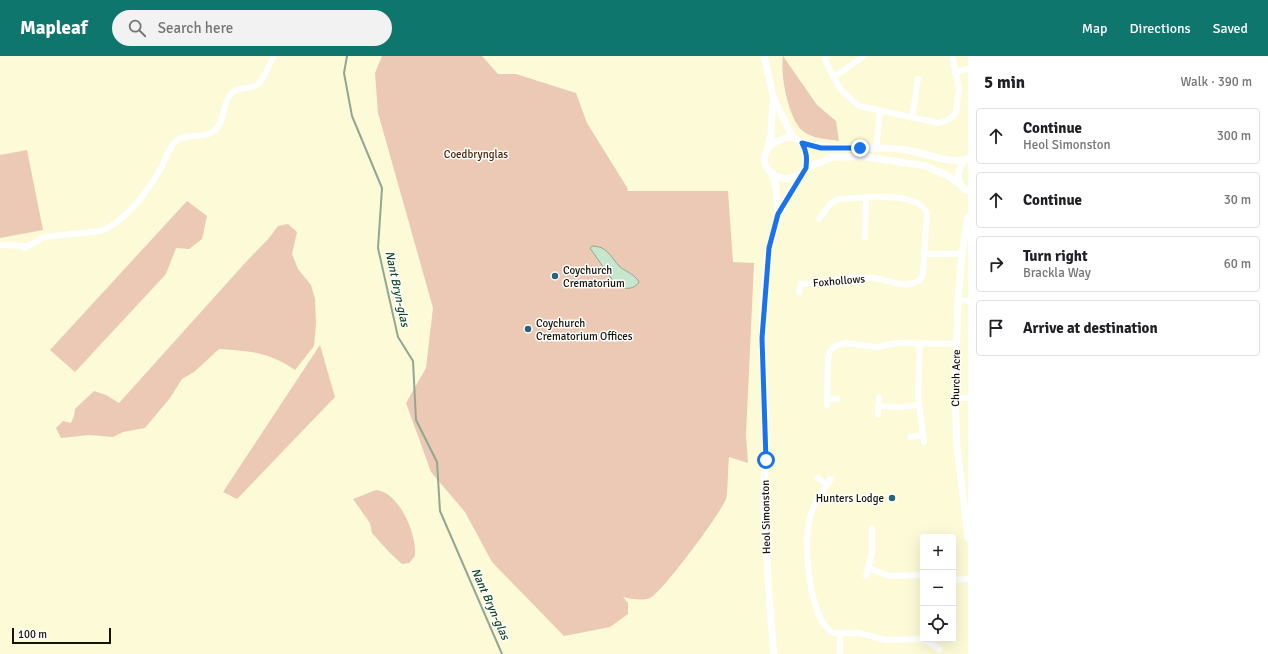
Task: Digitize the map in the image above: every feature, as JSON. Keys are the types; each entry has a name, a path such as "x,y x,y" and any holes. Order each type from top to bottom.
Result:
{"street":[{"path":"0,245 27,247 44,237 101,231 109,228 120,220 144,193 162,166 173,145 181,138 205,135 213,131 219,124 231,94 240,87 248,88 261,81 274,56"},
{"path":"764,56 774,99 793,138"},
{"path":"824,56 827,65 841,90 859,106 880,112 939,124 948,120 956,113 960,88 952,56"},
{"path":"834,78 864,56"},
{"path":"955,72 968,69"},
{"path":"912,118 918,79"},
{"path":"774,99 766,161 772,173 778,177 786,179 794,177 804,170 833,157 867,157 926,166 946,175 968,191"},
{"path":"876,149 880,112"},
{"path":"768,148 774,142 783,138 793,138 802,143 821,148 902,149 953,162 966,159"},
{"path":"802,143 806,151 807,159 804,170"},
{"path":"960,184 958,176 959,168 966,159"},
{"name":"Heol Simonston","path":"774,654 768,601 764,495 766,460 762,338 769,248 778,214 804,170"},
{"name":"Heol Simonston","path":"772,173 776,188 778,214"},
{"path":"865,238 866,198"},
{"name":"Foxhollows","path":"801,284 874,278 905,285 913,284 919,281 923,274 927,213 924,207 909,199 839,199 832,202 819,219"},
{"name":"Church Acre","path":"968,217 962,254 958,300 955,398 957,446 968,538"},
{"path":"924,254 962,254"},
{"name":"Foxhollows","path":"799,292 801,277"},
{"path":"958,300 968,301"},
{"path":"837,399 827,402 828,359 830,351 835,346 845,343 877,347 897,343 956,344"},
{"path":"920,343 918,405 924,442"},
{"path":"878,398 878,414"},
{"path":"955,398 968,398"},
{"path":"878,406 898,407 918,405"},
{"path":"910,437 923,434"},
{"path":"818,478 826,485"},
{"path":"831,479 826,485 811,515 808,525 809,577 814,599 825,626 828,630 840,634 859,633 885,640 920,637"},
{"path":"866,576 872,553 872,529"},
{"path":"868,568 889,576 920,575"},
{"path":"956,580 968,579"},
{"path":"840,634 840,654"},
{"path":"930,642 940,649"}],"green space":[{"name":"Coedbrynglas","path":"382,56 482,56 498,74 516,74 576,93 587,123 628,189 627,191 728,191 733,262 754,263 746,435 748,463 729,457 726,499 714,520 678,569 656,593 650,598 640,600 623,597 628,603 628,614 610,627 564,636 492,562 465,512 431,472 406,403 426,368 433,308 378,113 375,73"},
{"path":"783,56 817,105 836,121 839,141 811,136 803,131 798,125 793,117 786,96 782,64"},
{"path":"27,150 43,230 0,238 0,155"},
{"path":"187,201 207,216 202,239 189,249 176,248 166,274 75,372 50,350"},
{"path":"288,224 297,232 292,254 298,269 311,285 315,299 316,323 314,346 295,370 277,359 268,356 250,352 219,349 194,372 182,379 170,398 145,428 123,432 113,437 90,435 61,438 56,428 63,421 71,423 75,409 94,391 106,395 119,403 269,238 278,226"},
{"path":"320,345 335,397 237,499 223,492"},
{"path":"376,490 392,498 399,506 410,526 415,547 415,556 409,563 402,564 372,533 370,523 353,499"}],"shaded area":[{"path":"592,246 597,246 605,250 619,266 639,282 633,287 627,288 616,284 590,248"}],"waterway":[{"name":"Nant Bryn-glas","path":"347,56 344,73 352,116 382,188 378,248 398,337 413,361 416,420 437,462 440,511 502,654"}],"place":[{"name":"Coychurch Crematorium","path":"555,276"},
{"name":"Coychurch Crematorium Offices","path":"528,329"},
{"name":"Hunters Lodge","path":"892,498"}],"route":[{"path":"766,460 766,422 762,338 769,248 778,214 806,168 806,151 802,143 821,148 860,148"}]}
